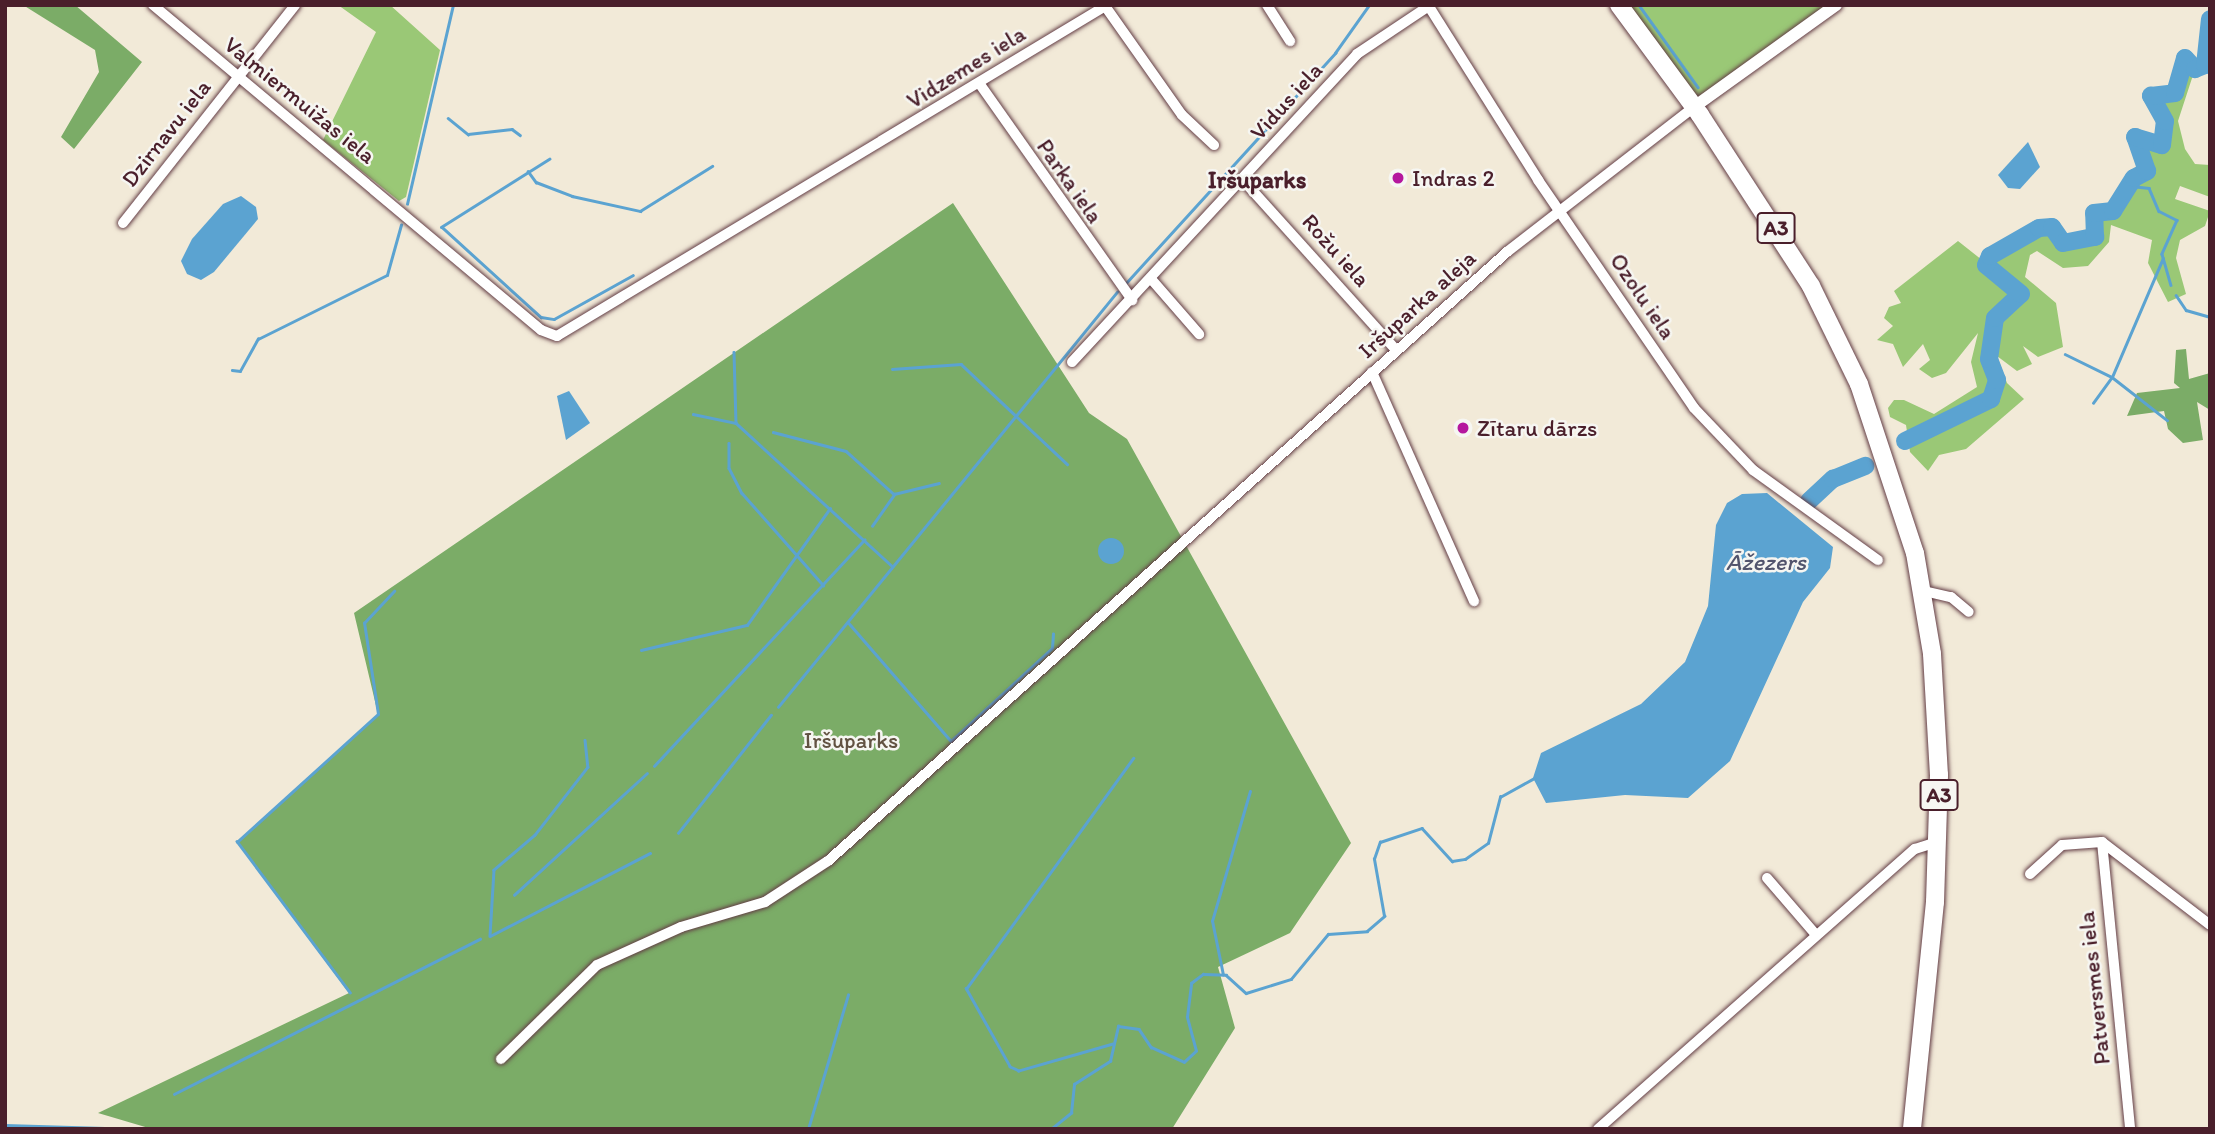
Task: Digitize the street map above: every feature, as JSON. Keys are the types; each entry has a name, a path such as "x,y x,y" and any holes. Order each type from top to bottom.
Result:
{"highway":[{"name":"A3","path":"1619,5 1694,107 1811,286 1887,458 1924,592 1938,761 1937,842 1912,1129"}],"street":[{"name":"Valmiermuižas iela","path":"153,5 235,76 422,225 541,330 557,336 884,144"},
{"name":"Dzirnavu iela","path":"124,223 235,76 295,5"},
{"path":"1267,5 1290,41"},
{"path":"1694,107 1836,5"},
{"path":"1106,6 1182,115 1214,145"},
{"name":"Vidzemes iela","path":"884,144 1106,6"},
{"name":"Vidus iela","path":"1072,362 1152,280 1357,54 1429,6"},
{"name":"Ozolu iela","path":"1429,6 1558,209 1694,408 1753,470 1878,560"},
{"name":"Parka iela","path":"979,83 1132,300"},
{"name":"Iršuparka aleja","path":"501,1059 597,965 681,928 765,902 828,861 1396,350 1558,209 1694,107"},
{"name":"Rožu iela","path":"1243,180 1396,350"},
{"path":"1152,280 1199,334"},
{"path":"1371,372 1474,601"},
{"path":"1924,592 1951,597 1969,612"},
{"path":"1598,1129 1915,849 1937,842"},
{"path":"2030,874 2062,845 2102,842 2210,925"},
{"name":"Patversmes iela","path":"2102,842 2130,1129"},
{"path":"1767,878 1816,935"}],"green space":[{"path":"23,5 75,5 142,62 74,149 61,137 99,72 95,50"},
{"path":"338,5 390,5 440,50 406,197 399,201 323,140 376,32"},
{"path":"1619,5 1836,5 1694,107"},
{"path":"2185,58 2195,69 2178,121 2185,149 2195,164 2210,165 2210,197 2180,186 2175,199 2210,211 2205,226 2180,240 2176,258 2186,294 2168,302 2148,263 2152,240 2111,225 2109,242 2088,266 2063,268 2037,251 2030,255 2025,277 2056,303 2063,347 2038,357 2023,346 2032,364 2017,371 1997,356 2007,383 2024,399 1966,449 1939,455 1928,471 1910,452 1906,425 1890,417 1888,408 1894,400 1904,400 1934,414 1977,387 1971,362 1978,333 1946,373 1932,378 1919,369 1930,360 1923,344 1903,367 1893,344 1877,340 1893,326 1884,318 1889,307 1901,303 1894,291 1958,241 1982,260 2039,228 2052,227 2063,243 2095,237 2099,209 2113,211 2134,178 2147,171 2135,137 2162,144 2165,121 2151,96 2175,92"},
{"name":"Iršuparks","path":"953,203 1089,413 1127,439 1351,843 1290,933 1218,967 1235,1028 1172,1129 152,1129 98,1113 349,993 237,842 378,714 354,613"},
{"path":"2186,349 2189,379 2210,373 2210,410 2197,402 2203,440 2183,443 2168,429 2164,411 2127,416 2137,393 2180,388 2174,383 2176,350"}],"water":[{"path":"2028,142 2040,167 2020,189 2008,188 1998,175"},
{"path":"241,196 256,207 258,219 214,272 201,280 187,274 181,261 192,239 223,204"},
{"path":"569,391 590,423 566,440 557,396"},
{"name":"Āžezers","path":"1767,493 1833,547 1830,568 1803,602 1730,761 1688,798 1625,795 1546,803 1533,778 1541,753 1641,704 1685,662 1708,606 1716,525 1727,503 1742,494"},
{"path":"1111,538 1120,542 1124,551 1120,560 1111,564 1102,560 1098,551 1102,542"}],"waterway":[{"path":"407,204 453,5"},
{"path":"1126,283 1335,53 1369,5"},
{"path":"1639,5 1698,87"},
{"path":"1905,441 1991,399 1997,380 1989,359 1995,318 2021,294 1986,265 1990,256 2039,228 2052,227 2063,243 2095,237 2094,213 2113,211 2134,178 2147,171 2135,137 2162,145 2165,121 2151,96 2175,93 2185,58 2195,69 2205,65 2210,19"},
{"path":"448,118 468,134 512,129 520,135"},
{"path":"550,159 442,227 541,317 554,319 633,275"},
{"path":"528,171 536,182 572,196 640,211 712,166"},
{"path":"2131,186 2149,188 2159,211 2177,220 2162,254 2171,285"},
{"path":"232,370 240,371 258,339 387,275 401,225"},
{"path":"2093,403 2112,377 2163,258"},
{"path":"778,707 1117,292"},
{"path":"2176,295 2186,310 2210,317"},
{"path":"734,352 736,423 892,566"},
{"path":"2065,354 2112,377 2167,420"},
{"path":"892,369 961,364 1067,464"},
{"path":"693,414 736,423"},
{"path":"773,432 846,451 894,494"},
{"path":"729,443 729,468 742,493 823,585"},
{"path":"1809,501 1833,479 1865,466"},
{"path":"872,526 894,494 939,483"},
{"path":"641,650 747,625 830,508"},
{"path":"654,766 864,540"},
{"path":"350,993 237,842 378,714 364,623 394,591"},
{"path":"848,622 951,741 1052,648 1053,634"},
{"path":"678,833 771,715"},
{"path":"585,740 588,767 535,835 494,870 490,936 650,853"},
{"path":"1113,1044 1019,1071 1010,1067 966,989 1133,758"},
{"path":"514,895 647,773"},
{"path":"1051,1129 1071,1113 1074,1084 1110,1061 1118,1026 1139,1029 1151,1047 1184,1062 1196,1051 1187,1017 1191,983 1203,974 1226,975 1246,993 1291,979 1328,934 1367,931 1384,916 1374,859 1380,842 1422,828 1452,861 1465,859 1488,843 1500,797 1534,778"},
{"path":"1223,975 1212,921 1250,791"},
{"path":"174,1094 480,939"},
{"path":"808,1129 848,995"},
{"path":"5,1125 138,1129"}],"place":[{"name":"Indras 2","path":"1398,178"},
{"name":"Zītaru dārzs","path":"1463,428"}],"district":[{"name":"Iršuparks","path":"1257,180"}]}
